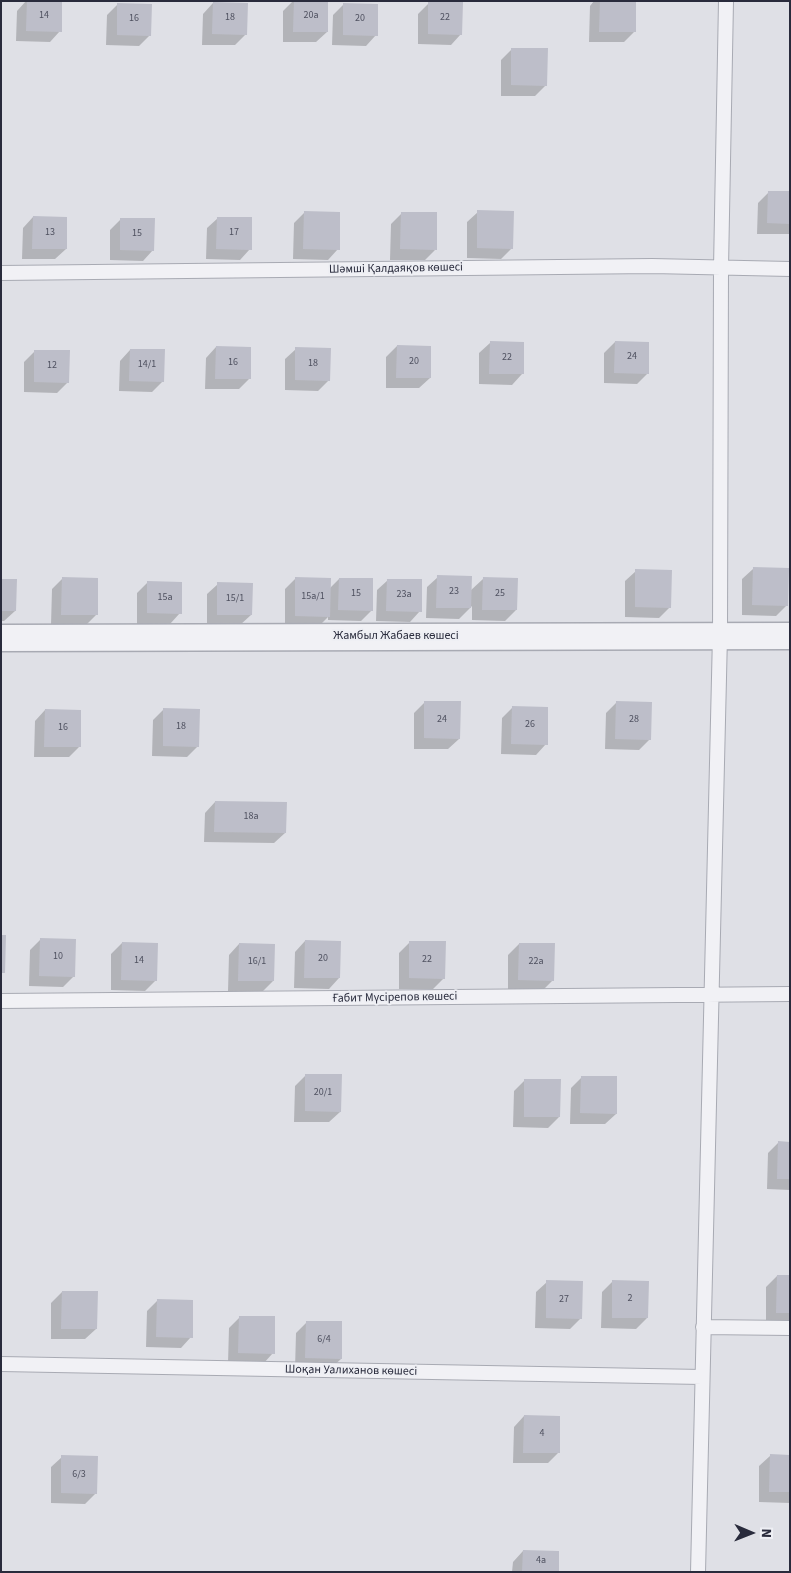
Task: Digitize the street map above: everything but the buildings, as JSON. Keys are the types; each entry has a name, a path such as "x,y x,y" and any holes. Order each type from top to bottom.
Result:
{"street":[{"name":"Жамбыл Жабаев көшесі","path":"1,638 790,636"}],"lane":[{"path":"698,1572 720,635 721,268 726,1"},
{"name":"Шәмші Қалдаяқов көшесі","path":"1,273 652,266 790,269"},
{"name":"Ғабит Мүсірепов көшесі","path":"1,1001 790,994"},
{"path":"703,1327 790,1328"},
{"name":"Шоқан Уалиханов көшесі","path":"1,1364 702,1377"}]}
